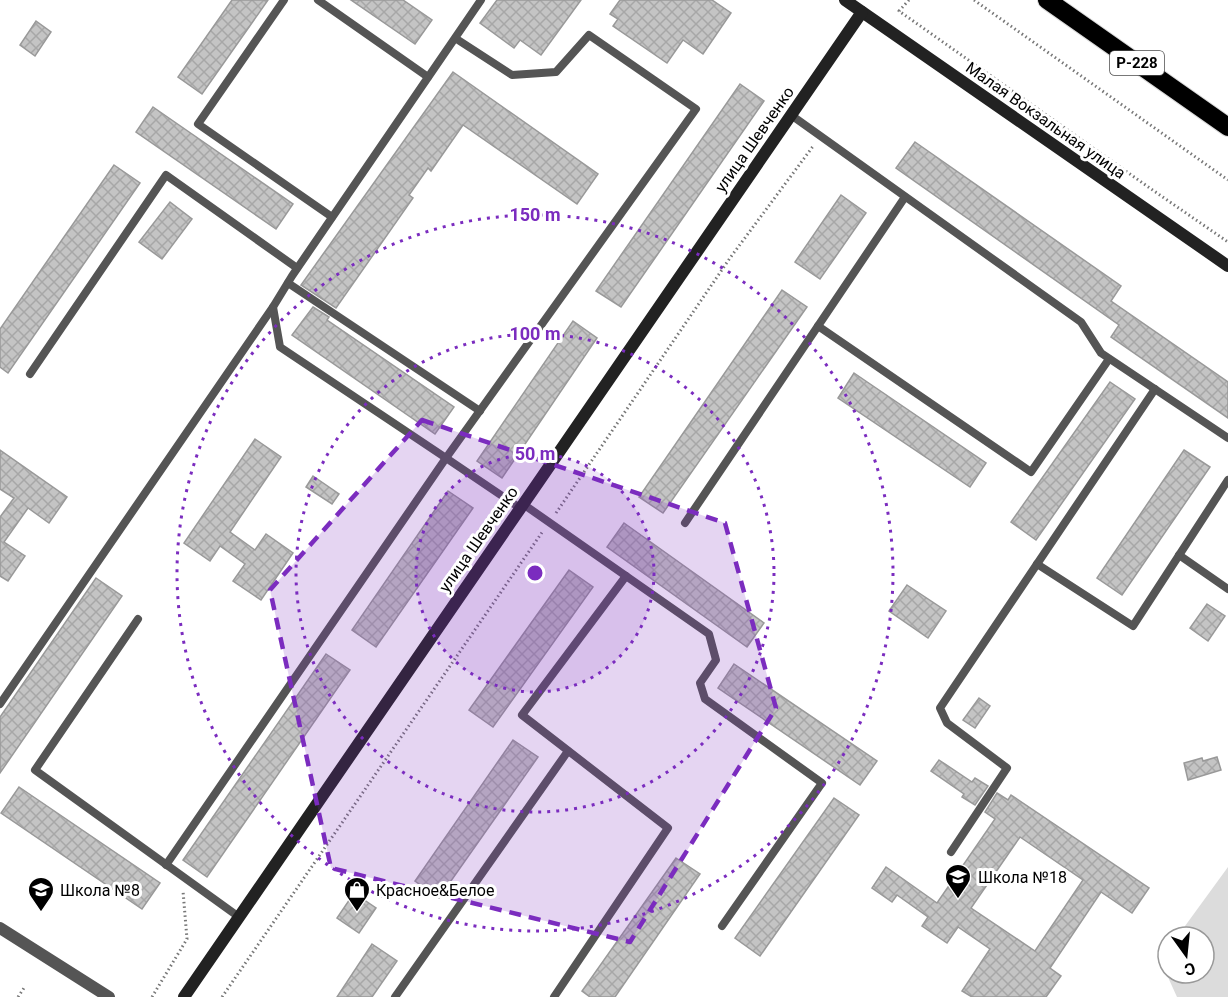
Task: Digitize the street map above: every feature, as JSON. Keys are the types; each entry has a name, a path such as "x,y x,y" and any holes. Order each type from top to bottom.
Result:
{"highway":[{"name":"Р-228","path":"1047,0 1228,127"}],"street":[{"name":"Малая Вокзальная улица","path":"845,0 1228,266"},
{"name":"улица Шевченко","path":"184,997 862,12"},
{"path":"0,928 109,997"}],"lane":[{"path":"284,0 198,124 332,217"},
{"path":"318,0 428,77"},
{"path":"0,704 481,0"},
{"path":"166,865 446,458 696,109 589,35 556,72 512,75 455,38"},
{"path":"791,115 1081,322 1101,353 1109,359 1228,438"},
{"path":"30,374 166,175 297,268"},
{"path":"685,523 905,197"},
{"path":"288,283 480,411"},
{"path":"273,307 280,347 446,458 549,522 709,634 716,660 700,683 705,699 822,783 722,926"},
{"path":"818,326 1031,472 1109,359"},
{"path":"951,852 1006,768 947,723 940,708 1155,389"},
{"path":"1037,564 1133,626 1228,480"},
{"path":"1179,555 1228,589"},
{"path":"554,997 668,828 522,715 626,576"},
{"path":"138,620 35,770 239,916"},
{"path":"395,997 568,751"}],"path":[{"path":"909,0 899,11 1228,242"},
{"path":"974,0 1228,180"},
{"path":"222,997 730,258 821,137"},
{"path":"152,997 187,939 182,877"},
{"path":"18,997 24,988"}],"highlighted area":[{"path":"422,420 725,523 776,708 630,942 331,868 270,590"}],"shaded area":[{"path":"1228,867 1228,997 1177,997 1172,985 1216,985 1216,925 1186,925"}],"building":[{"path":"232,0 268,0 202,94 178,77"},
{"path":"351,0 403,0 432,20 415,44"},
{"path":"497,0 581,0 541,55 520,40 514,48 480,23"},
{"path":"620,0 712,0 731,13 703,54 683,40 667,63 613,26 618,19 610,14"},
{"path":"36,21 51,32 35,56 20,45"},
{"path":"453,72 598,174 577,204 463,125 431,171 428,168 409,195 413,198 336,308 301,285"},
{"path":"740,84 764,101 621,307 596,291"},
{"path":"153,107 293,204 276,229 136,132"},
{"path":"915,142 1121,286 1111,301 1228,382 1228,418 1111,337 1119,325 896,168"},
{"path":"114,165 140,183 8,373 0,367 0,329"},
{"path":"841,195 866,213 820,279 795,262"},
{"path":"170,202 192,219 162,259 139,242"},
{"path":"782,290 807,307 663,513 639,497"},
{"path":"313,307 329,317 327,320 454,407 435,434 292,335"},
{"path":"573,321 597,338 502,478 477,461"},
{"path":"854,373 986,463 970,487 838,398"},
{"path":"1110,382 1135,399 1036,540 1011,522"},
{"path":"255,439 281,457 230,532 255,550 266,534 293,553 261,600 233,581 245,564 220,546 210,561 184,543"},
{"path":"0,450 67,497 49,523 28,508 4,542 25,556 8,581 0,576 0,517 14,498 0,489"},
{"path":"1184,450 1210,467 1122,595 1097,578"},
{"path":"313,476 339,494 332,504 306,487"},
{"path":"448,491 473,508 376,647 352,630"},
{"path":"624,523 764,623 747,647 607,547"},
{"path":"569,570 593,587 493,727 469,710"},
{"path":"96,578 122,596 0,773 0,717"},
{"path":"907,585 946,611 928,638 889,611"},
{"path":"1207,604 1225,616 1208,641 1190,628"},
{"path":"326,654 350,670 207,877 183,860"},
{"path":"734,664 877,761 860,785 718,688"},
{"path":"979,698 990,706 975,728 963,720"},
{"path":"513,740 538,757 439,898 415,881"},
{"path":"1217,757 1221,770 1188,780 1184,763"},
{"path":"939,760 972,782 975,778 988,786 975,805 962,797 964,794 931,771"},
{"path":"19,787 160,883 142,909 1,813"},
{"name":"Школа №18","path":"997,793 1008,800 1011,795 1149,888 1132,913 1101,892 1050,968 1061,976 1046,997 972,997 962,991 990,949 958,927 947,943 922,926 928,917 897,895 892,902 872,888 886,867 937,903 995,819 985,812","holes":["1020,837 1083,880 1035,951 971,908"]},
{"path":"834,798 859,815 760,956 735,938"},
{"path":"676,858 700,874 615,997 590,997 582,991"},
{"name":"Красное&Белое","path":"354,893 376,908 359,933 337,918"},
{"path":"372,944 397,961 372,997 337,997"}],"place":[{"name":"Школа №18","path":"958,900"},
{"name":"Школа №8","path":"41,913"},
{"name":"Красное&Белое","path":"357,913"}]}
